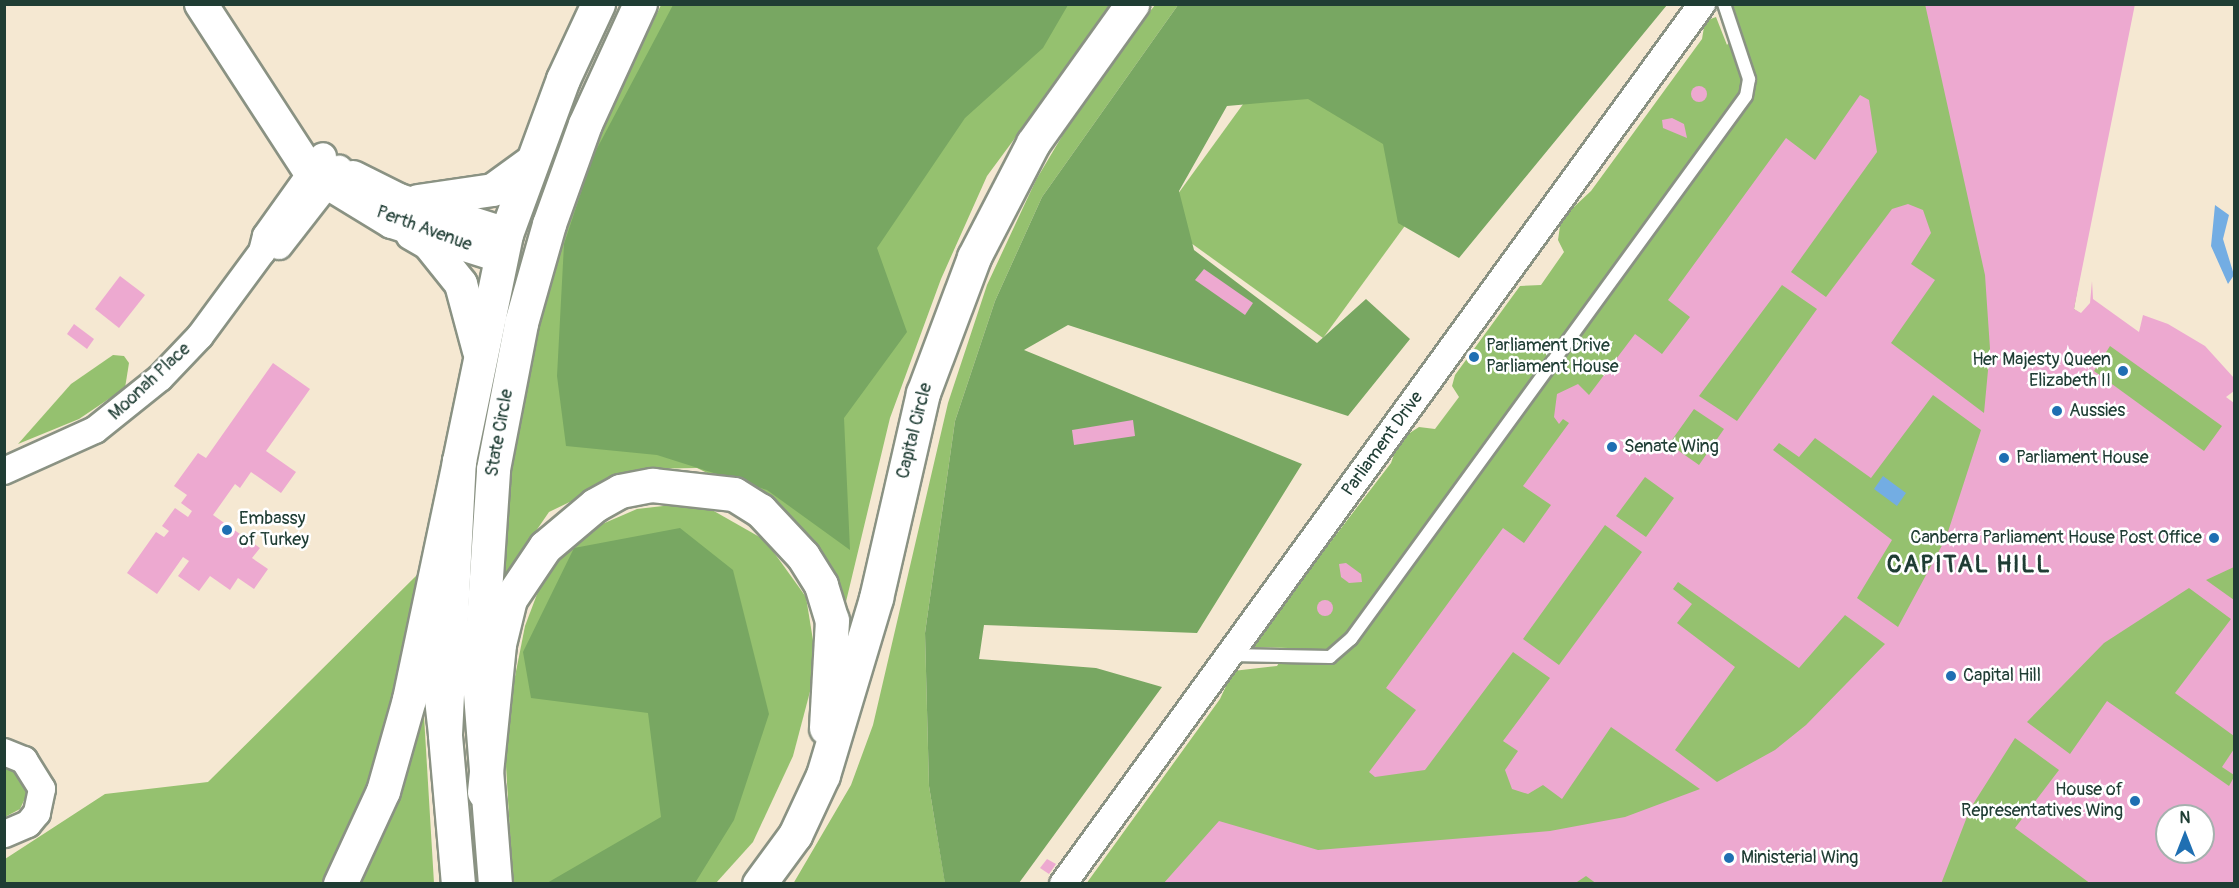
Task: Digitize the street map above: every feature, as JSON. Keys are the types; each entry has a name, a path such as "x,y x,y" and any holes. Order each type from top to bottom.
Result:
{"main road":[{"name":"State Circle","path":"458,884 445,734 459,461 478,351 503,245 530,163 598,4"},
{"name":"State Circle","path":"495,884 484,792 479,682 487,521 502,411 539,257 585,124 640,4"},
{"name":"Capital Circle","path":"759,884 795,835 824,775 876,598 923,393 974,258 1033,143 1132,4"},
{"name":"Perth Avenue","path":"503,245 539,257"},
{"path":"340,884 383,791 424,632 459,461"},
{"path":"484,792 499,644 510,599 545,548 595,505 620,491 652,484 723,492 760,510 821,585 831,620 824,775"},
{"path":"424,632 439,681 445,734"}],"street":[{"name":"Perth Avenue","path":"201,4 278,119 281,134 324,170 395,211 503,245"},
{"name":"Parliament Drive","path":"1063,884 1702,4"},
{"path":"395,211 493,190 530,163"},
{"name":"Moonah Place","path":"4,471 95,430 130,404 200,336 262,252 266,236 324,170"},
{"path":"395,211 452,270 469,301 478,351"},
{"path":"4,752 24,760 42,789 38,813 28,824 4,834"}],"lane":[{"path":"1228,655 1327,658 1338,654 1351,639 1746,96 1749,79 1724,4"}],"green space":[{"path":"661,5 1113,5 987,176 941,279 890,418 844,610 777,507 697,468 638,469 549,512 501,582 504,511 520,400 570,194"},
{"path":"673,5 1068,5 1043,48 965,118 877,248 907,332 844,418 850,550 767,490 657,455 566,446 557,376 564,244 593,156"},
{"path":"1155,5 1178,5 1042,197 995,301 955,421 925,633 929,786 945,883 793,884 851,785 873,725 948,403 987,285 1036,180 1090,89"},
{"path":"1178,5 1667,5 1459,258 1398,223 1383,144 1308,99 1227,106 1179,191 1194,250 1317,343 1366,299 1410,339 1348,416 1068,325 1024,350 1302,464 1197,633 984,625 979,659 1096,668 1162,687 1019,883 945,884 929,786 925,633 955,421 995,301 1042,197"},
{"path":"1733,5 2126,5 2074,309 2234,426 2234,883 1086,884 1220,699 1233,671 1277,666 1288,648 1250,647 1391,463 1399,440 1419,427 1435,429 1459,397 1452,386 1455,375 1520,286 1541,285 1564,252 1558,240 1561,219 1591,191 1702,39 1705,21 1716,17 1727,45 1740,27"},
{"path":"1278,56 1442,175 1323,338 1159,220"},
{"path":"113,355 124,356 129,363 125,388 79,419 18,444 71,384"},
{"path":"698,502 765,540 806,597 817,665 793,756 753,842 716,883 513,884 504,732 525,626 545,573 593,528 637,509"},
{"path":"680,528 733,570 769,714 734,820 695,883 547,883 661,817 648,713 531,698 523,652 574,548"},
{"path":"418,574 399,667 424,716 434,883 5,884 5,859 105,794 208,782"},
{"path":"5,764 25,782 28,792 20,809 5,817"}],"water":[{"path":"2215,205 2229,215 2223,239 2234,275 2228,284 2211,246"},
{"path":"1883,476 1906,493 1897,506 1874,489"}],"building":[{"path":"1925,4 2135,4 2074,309 2081,313 2090,303 2092,281 2093,299 2139,332 2143,315 2168,324 2205,346 2234,378 2234,391 2226,397 2234,403 2234,567 2206,580 2234,600 2234,736 2175,693 2231,619 2189,588 2104,643 2027,722 2070,754 2107,701 2229,786 2234,777 2234,884 2091,884 2015,828 2059,770 2015,738 1970,809 1941,884 1597,884 1586,876 1574,884 1163,884 1219,821 1318,850 1550,831 1625,817 1700,789 1611,727 1562,799 1543,785 1528,794 1512,789 1505,770 1518,751 1503,741 1550,678 1513,652 1425,770 1375,777 1369,772 1416,710 1386,688 1503,528 1524,543 1551,505 1523,486 1569,423 1563,419 1559,424 1554,417 1557,394 1578,384 1589,395 1635,334 1662,354 1690,317 1668,300 1786,138 1815,160 1860,95 1869,100 1877,152 1791,272 1826,297 1892,209 1908,204 1923,210 1931,233 1911,264 1935,280 1891,343 1984,413 1990,349 1985,275","holes":["1782,285 1817,309 1737,421 1699,396","2110,346 2222,426 2204,451 2094,371","1933,395 1981,430 1946,538 1898,627 1857,598 1892,540 1773,450 1779,443 1799,457 1815,438 1871,478","1694,409 1724,429 1699,465 1669,444","1645,477 1674,498 1646,537 1616,516","1605,525 1642,552 1559,665 1523,639","1678,582 1799,668 1845,615 1885,644 1806,725 1775,750 1717,782 1675,750 1735,667 1677,623 1692,604 1673,589"]},
{"path":"1699,86 1705,88 1707,94 1705,100 1699,102 1693,100 1691,94 1693,88"},
{"path":"1672,118 1684,124 1687,138 1663,128 1662,120"},
{"path":"1204,269 1253,303 1245,315 1195,280"},
{"path":"120,276 145,295 119,328 95,309"},
{"path":"74,324 94,339 87,349 67,334"},
{"path":"273,363 310,389 266,451 296,472 281,493 251,472 240,488 235,484 213,515 260,548 252,558 268,569 254,589 238,578 230,590 210,576 199,591 178,576 189,561 183,557 157,594 127,573 156,532 164,537 169,531 162,526 175,508 188,517 192,511 181,503 187,495 174,486 198,453 206,458"},
{"path":"1133,420 1135,436 1074,445 1072,430"},
{"path":"1346,563 1361,574 1362,582 1349,583 1341,577 1339,564"},
{"path":"1325,600 1331,602 1333,608 1331,614 1325,616 1319,614 1317,608 1319,602"},
{"path":"2234,749 2234,775 2222,767"},
{"path":"1047,859 1056,864 1049,874 1040,868"}],"place":[{"name":"Parliament Drive Parliament House","path":"1474,357"},
{"name":"Her Majesty Queen Elizabeth II","path":"2123,371"},
{"name":"Aussies","path":"2057,411"},
{"name":"Senate Wing","path":"1612,447"},
{"name":"Parliament House","path":"2004,458"},
{"name":"Embassy of Turkey","path":"227,530"},
{"name":"Canberra Parliament House Post Office","path":"2214,538"},
{"name":"Capital Hill","path":"1951,676"},
{"name":"House of Representatives Wing","path":"2135,801"},
{"name":"Ministerial Wing","path":"1729,858"}],"district":[{"name":"CAPITAL HILL","path":"1969,565"}]}
